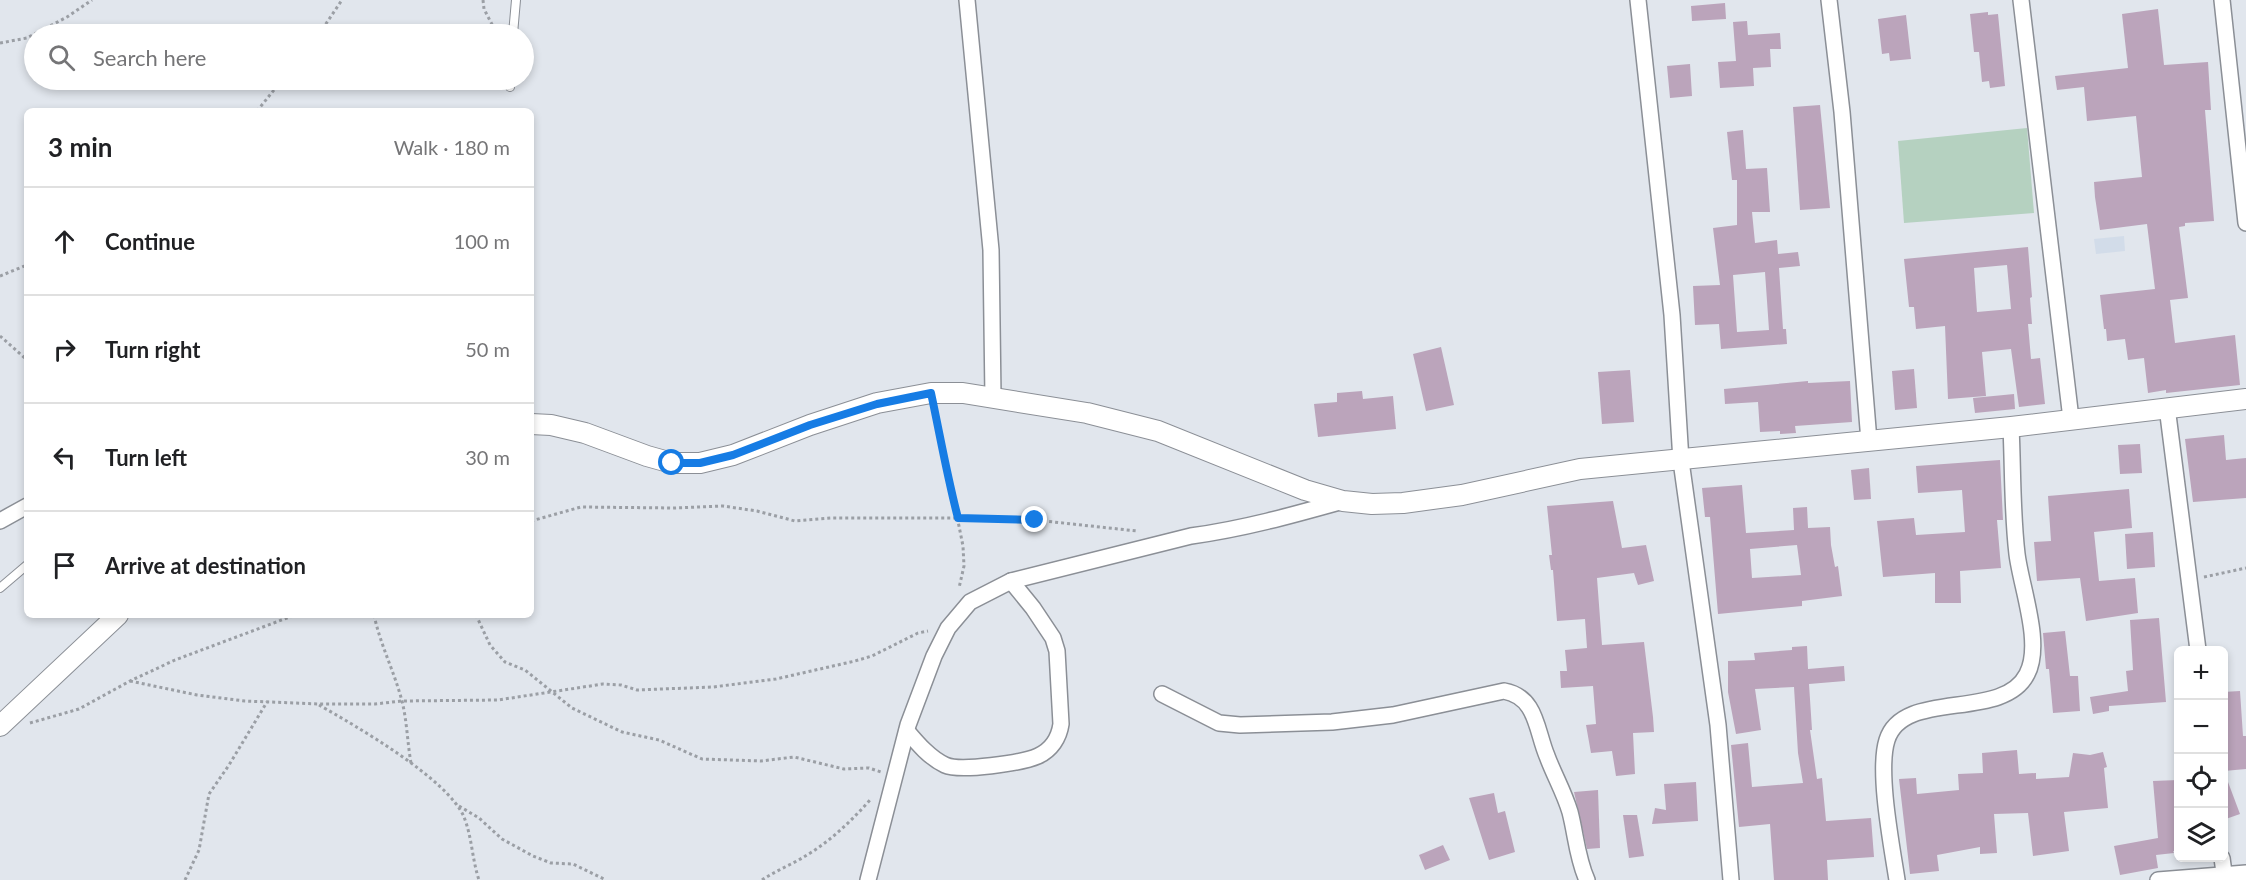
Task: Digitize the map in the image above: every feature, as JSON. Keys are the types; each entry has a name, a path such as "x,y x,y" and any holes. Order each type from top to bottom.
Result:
{"street":[{"path":"967,0 991,250 993,397"},
{"path":"1638,0 1672,315 1681,460 1718,725 1731,880"},
{"path":"1829,0 1842,112 1869,441"},
{"path":"2021,0 2071,419"},
{"path":"2222,0 2246,223"},
{"path":"534,424 551,425 585,433 672,463 700,463 733,455 810,425 877,404 931,393 963,393 1087,413 1158,431 1305,490 1343,501 1372,504 1403,503 1462,495 1580,469 2010,427 2246,399"},
{"path":"2167,407 2197,646"},
{"path":"1897,880 1886,791 1884,751 1887,737 1897,724 1911,715 2002,696 2018,688 2028,673 2032,659 2031,634 2016,545 2010,427"},
{"path":"868,880 894,773 934,656 950,625 970,602 1011,580 1191,536 1288,516 1343,501"},
{"path":"0,521 24,508"},
{"path":"907,731 936,759 947,766 962,768 981,768 1038,756 1051,747 1059,735 1061,724 1057,651 1053,638 1011,580"},
{"path":"0,726 115,618"},
{"path":"1162,694 1219,723 1240,725 1332,722 1393,715 1504,691 1516,693 1525,699 1533,715 1546,755 1562,787 1570,813 1580,865 1587,880"},
{"path":"2222,862 2224,878"},
{"path":"2158,880 2224,878 2246,873"}],"lane":[{"path":"514,24 516,0"},
{"path":"0,588 24,568"}],"path":[{"path":"54,24 92,0"},
{"path":"326,24 342,0"},
{"path":"483,0 484,9 492,24"},
{"path":"0,43 24,39"},
{"path":"259,108 274,90"},
{"path":"0,276 24,266"},
{"path":"0,336 24,357"},
{"path":"130,681 197,695 267,702 375,704 402,701 498,700 603,684 621,685 637,690 713,687 776,679 872,656 918,633 950,625 964,566 958,518 949,482 939,421 931,393"},
{"path":"534,520 581,507 723,506 757,511 795,521 831,518 1035,520 1146,532"},
{"path":"2190,579 2246,568"},
{"path":"23,726 79,709 175,660 287,618"},
{"path":"375,618 384,653 402,701 411,764"},
{"path":"478,618 497,654 506,662 525,670 572,708 622,732 659,740 702,759 761,760 794,757 844,769 869,768 894,773"},
{"path":"185,880 199,850 209,794 267,702"},
{"path":"318,704 362,729 449,795 457,805 467,828 479,880"},
{"path":"762,880 807,855 849,824 876,793"},
{"path":"457,805 479,818 502,839 532,856 551,863 573,864 606,880"}],"shaded area":[{"path":"2124,236 2125,251 2096,254 2094,239"}],"green space":[{"path":"2027,128 2034,213 1904,223 1898,141"}],"building":[{"path":"1725,3 1726,19 1692,21 1691,6"},
{"path":"2158,9 2164,65 2208,62 2211,110 2205,110 2214,221 2185,223 2185,226 2179,227 2188,298 2170,300 2175,343 2235,335 2240,385 2148,393 2144,358 2128,360 2125,339 2107,341 2106,329 2104,329 2100,295 2155,289 2147,224 2100,230 2095,197 2094,182 2142,177 2136,116 2087,121 2084,87 2057,90 2055,76 2128,68 2122,14"},
{"path":"1988,12 1988,15 1998,14 2005,86 1990,88 1989,81 1982,82 1979,52 1974,52 1970,14"},
{"path":"1906,15 1911,59 1890,61 1889,53 1882,54 1878,19"},
{"path":"1747,21 1748,35 1780,33 1781,49 1770,49 1771,67 1753,68 1754,86 1720,88 1718,62 1736,61 1733,22"},
{"path":"1690,64 1692,96 1670,98 1667,66"},
{"path":"1820,105 1830,208 1800,210 1793,107"},
{"path":"1743,130 1746,169 1767,168 1770,212 1752,212 1755,243 1777,240 1778,254 1798,252 1800,266 1779,268 1783,329 1786,329 1787,344 1721,349 1719,324 1695,325 1693,286 1720,285 1713,228 1737,225 1737,180 1732,180 1727,132","holes":["1765,272 1769,330 1737,332 1733,275"]},
{"path":"2028,247 2032,297 2030,298 2032,324 2028,324 2031,359 2040,358 2045,404 2019,407 2011,349 1982,352 1986,396 1948,399 1945,326 1916,329 1914,307 1909,307 1904,259","holes":["2007,265 2011,309 1977,312 1974,268"]},
{"path":"1441,347 1454,405 1426,411 1413,354"},
{"path":"1914,369 1917,408 1895,410 1892,371"},
{"path":"1630,370 1634,422 1602,424 1598,372"},
{"path":"1808,381 1808,383 1850,381 1852,422 1795,426 1796,433 1760,432 1758,402 1725,404 1724,389"},
{"path":"1362,391 1363,399 1393,396 1396,429 1318,437 1314,404 1337,402 1337,393"},
{"path":"2014,394 2015,409 1975,413 1973,398"},
{"path":"2224,435 2226,460 2246,458 2246,498 2193,502 2185,439"},
{"path":"2140,444 2142,473 2120,474 2118,445"},
{"path":"2000,460 2003,520 1997,520 2001,568 1960,571 1961,603 1935,603 1935,573 1883,577 1877,521 1914,518 1916,535 1965,532 1962,490 1918,493 1916,466"},
{"path":"1869,468 1871,499 1854,500 1851,470"},
{"path":"1742,485 1746,533 1794,530 1793,508 1807,507 1808,528 1830,527 1831,545 1835,567 1838,566 1842,596 1802,601 1802,606 1718,614 1710,517 1705,517 1702,488","holes":["1797,545 1801,575 1752,578 1750,549"]},
{"path":"2129,489 2132,528 2094,532 2099,581 2135,578 2138,613 2086,621 2080,578 2037,581 2034,542 2051,541 2048,496"},
{"path":"1613,501 1622,548 1646,545 1654,581 1638,585 1634,573 1597,578 1602,645 1644,642 1653,717 1654,732 1633,733 1635,774 1616,776 1612,751 1591,753 1586,725 1596,724 1593,686 1561,688 1560,671 1567,671 1565,650 1587,648 1585,619 1557,621 1553,570 1551,570 1549,555 1552,555 1547,506"},
{"path":"2153,532 2155,567 2127,569 2125,534"},
{"path":"2159,618 2166,702 2109,706 2109,711 2093,714 2090,697 2128,691 2126,671 2133,670 2130,620"},
{"path":"2065,631 2070,676 2078,676 2080,711 2053,713 2043,633"},
{"path":"1807,646 1808,669 1844,666 1845,681 1809,684 1812,730 1810,730 1817,779 1822,778 1826,821 1871,818 1874,857 1827,860 1828,880 1774,880 1770,824 1739,827 1731,745 1748,743 1752,787 1803,783 1798,753 1794,687 1755,689 1761,730 1736,734 1728,692 1728,661 1755,660 1754,653 1792,650 1792,647"},
{"path":"2240,691 2243,736 2246,736 2246,769 2228,771 2228,692"},
{"path":"2017,750 2019,774 2036,773 2036,779 2069,777 2073,753 2090,755 2103,752 2107,767 2104,768 2108,808 2064,812 2069,851 2033,856 2028,813 1994,814 1997,853 1980,854 1980,847 1937,855 1939,871 1910,874 1899,779 1916,778 1917,794 1959,790 1958,774 1983,773 1982,753"},
{"path":"2174,780 2174,853 2156,855 2158,868 2120,875 2114,846 2158,838 2153,781"},
{"path":"1696,782 1698,821 1652,824 1655,808 1666,810 1664,784"},
{"path":"2228,782 2240,814 2228,818"},
{"path":"1598,790 1600,848 1587,849 1574,792"},
{"path":"1494,793 1498,813 1505,811 1515,852 1489,860 1469,798"},
{"path":"1623,815 1637,815 1644,856 1629,858"},
{"path":"1443,845 1450,860 1425,870 1419,855"}],"route":[{"path":"672,463 700,463 733,455 810,425 877,404 931,393 939,421 949,482 958,518 1035,520"}]}
